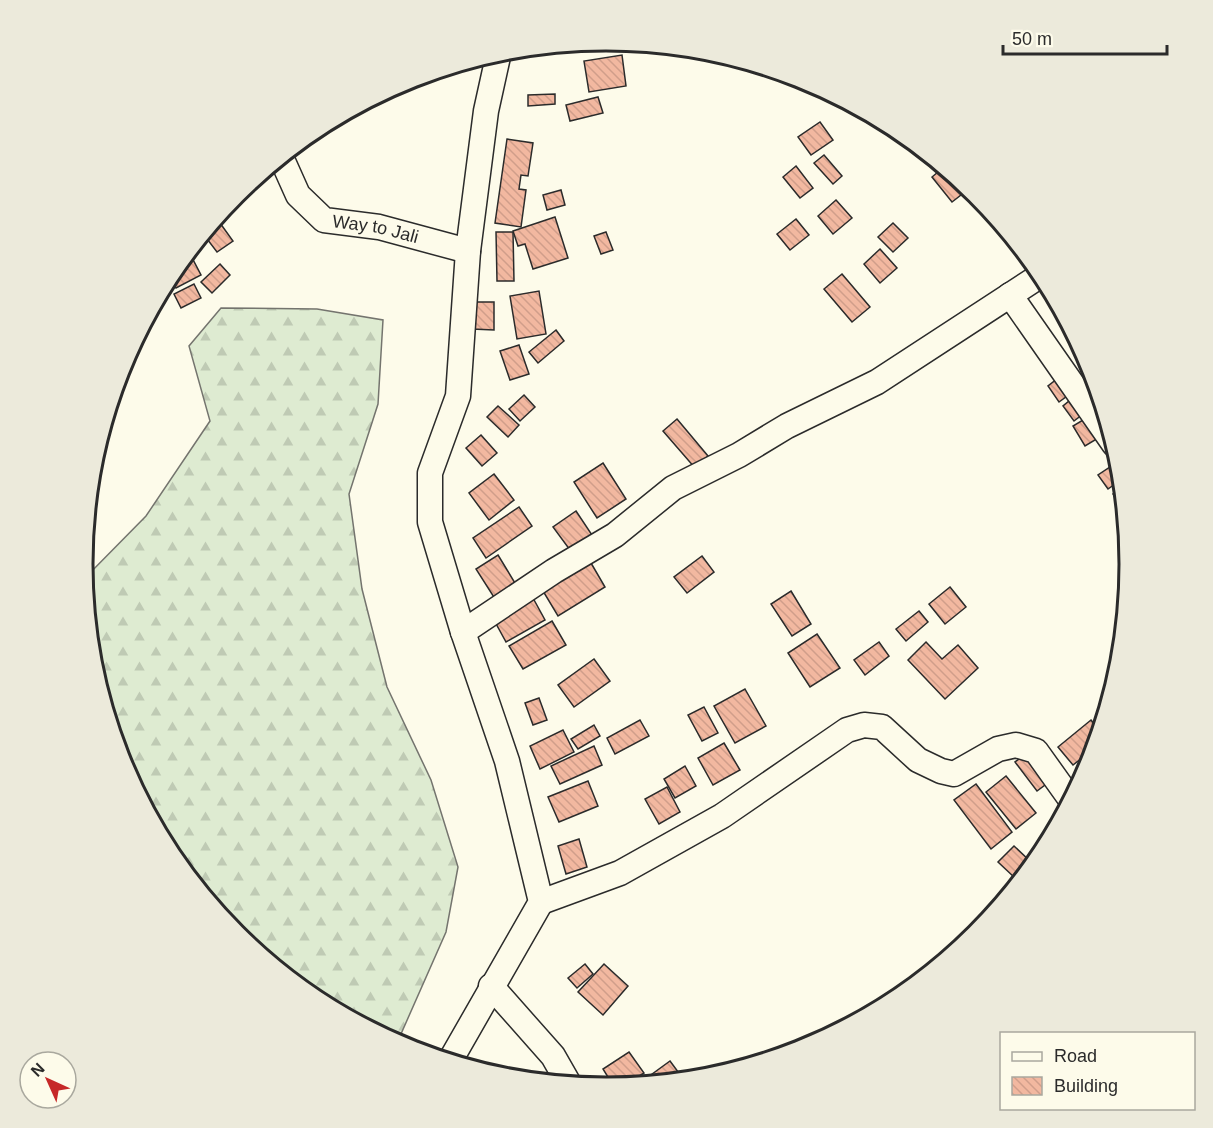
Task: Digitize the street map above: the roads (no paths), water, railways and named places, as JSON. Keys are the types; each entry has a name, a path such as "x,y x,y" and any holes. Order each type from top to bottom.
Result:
{"street":[{"path":"497,63 486,111 468,251 458,396 430,473 430,522 463,632 507,761 541,902"},
{"name":"Way to Jali","path":"284,165 298,195 324,220 379,227 468,251"},
{"path":"463,632 554,571 615,535 673,488 787,426 878,382 1033,279"},
{"path":"1010,295 1100,423"},
{"path":"454,1054 541,902 620,873 722,816 847,730 864,725 882,727 918,760 941,771 954,774 998,749 1016,745 1036,751 1066,793"},
{"path":"491,986 553,1056 564,1075"}]}
